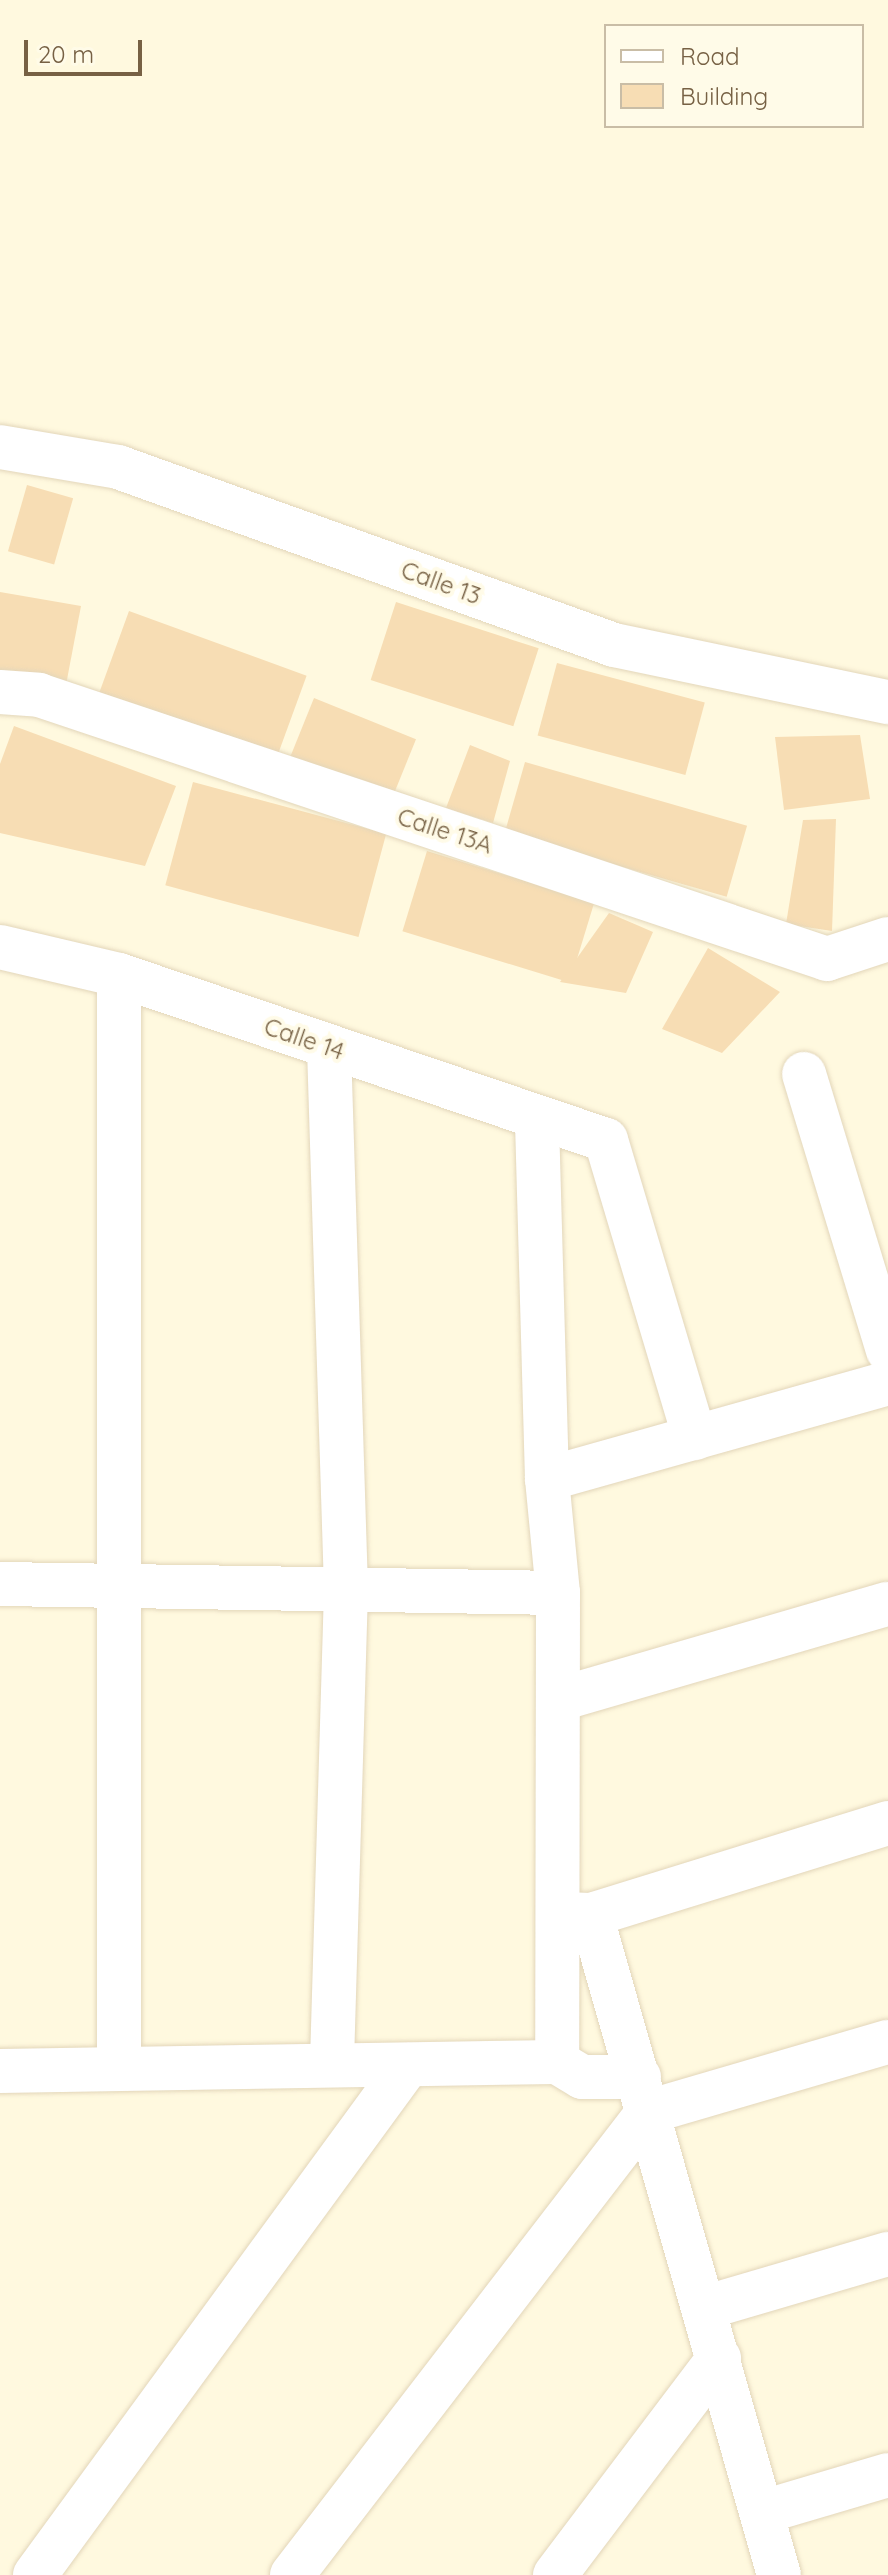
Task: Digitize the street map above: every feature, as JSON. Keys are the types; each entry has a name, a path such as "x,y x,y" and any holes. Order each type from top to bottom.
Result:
{"street":[{"name":"Calle 13","path":"0,447 118,467 614,645 888,702"},
{"name":"Calle 13A","path":"0,692 39,695 827,959 888,939"},
{"name":"Calle 14","path":"0,947 119,975 537,1122 606,1140 695,1438"},
{"path":"119,975 115,1586 119,2068"},
{"path":"329,1048 346,1590 332,2065"},
{"path":"804,1074 888,1351"},
{"path":"537,1122 547,1479 558,1593 560,1699 575,1914 557,2062"},
{"path":"547,1479 888,1383"},
{"path":"0,1584 558,1593"},
{"path":"560,1699 888,1604"},
{"path":"575,1914 888,1823"},
{"path":"575,1914 644,2094 779,2575"},
{"path":"0,2071 557,2062 582,2077 644,2094 888,2042"},
{"path":"35,2575 408,2065"},
{"path":"292,2575 644,2094"},
{"path":"704,2308 888,2254"},
{"path":"555,2575 719,2358"},
{"path":"763,2512 888,2475"}],"building":[{"path":"27,485 73,498 54,565 8,551"},
{"path":"0,592 81,606 65,690 0,678"},
{"path":"396,602 539,648 513,726 371,680"},
{"path":"129,611 307,676 277,758 99,694"},
{"path":"557,663 705,703 685,775 538,735"},
{"path":"314,698 416,739 390,804 288,763"},
{"path":"14,726 176,786 145,866 0,833 0,764"},
{"path":"860,735 870,799 784,810 775,737"},
{"path":"470,745 510,761 493,823 446,808"},
{"path":"525,762 747,826 727,897 505,833"},
{"path":"193,782 386,834 358,937 165,885"},
{"path":"836,819 832,931 786,924 803,820"},
{"path":"427,851 594,902 570,982 402,931"},
{"path":"609,913 653,932 626,993 560,982"},
{"path":"708,948 780,992 722,1053 662,1029"}]}
